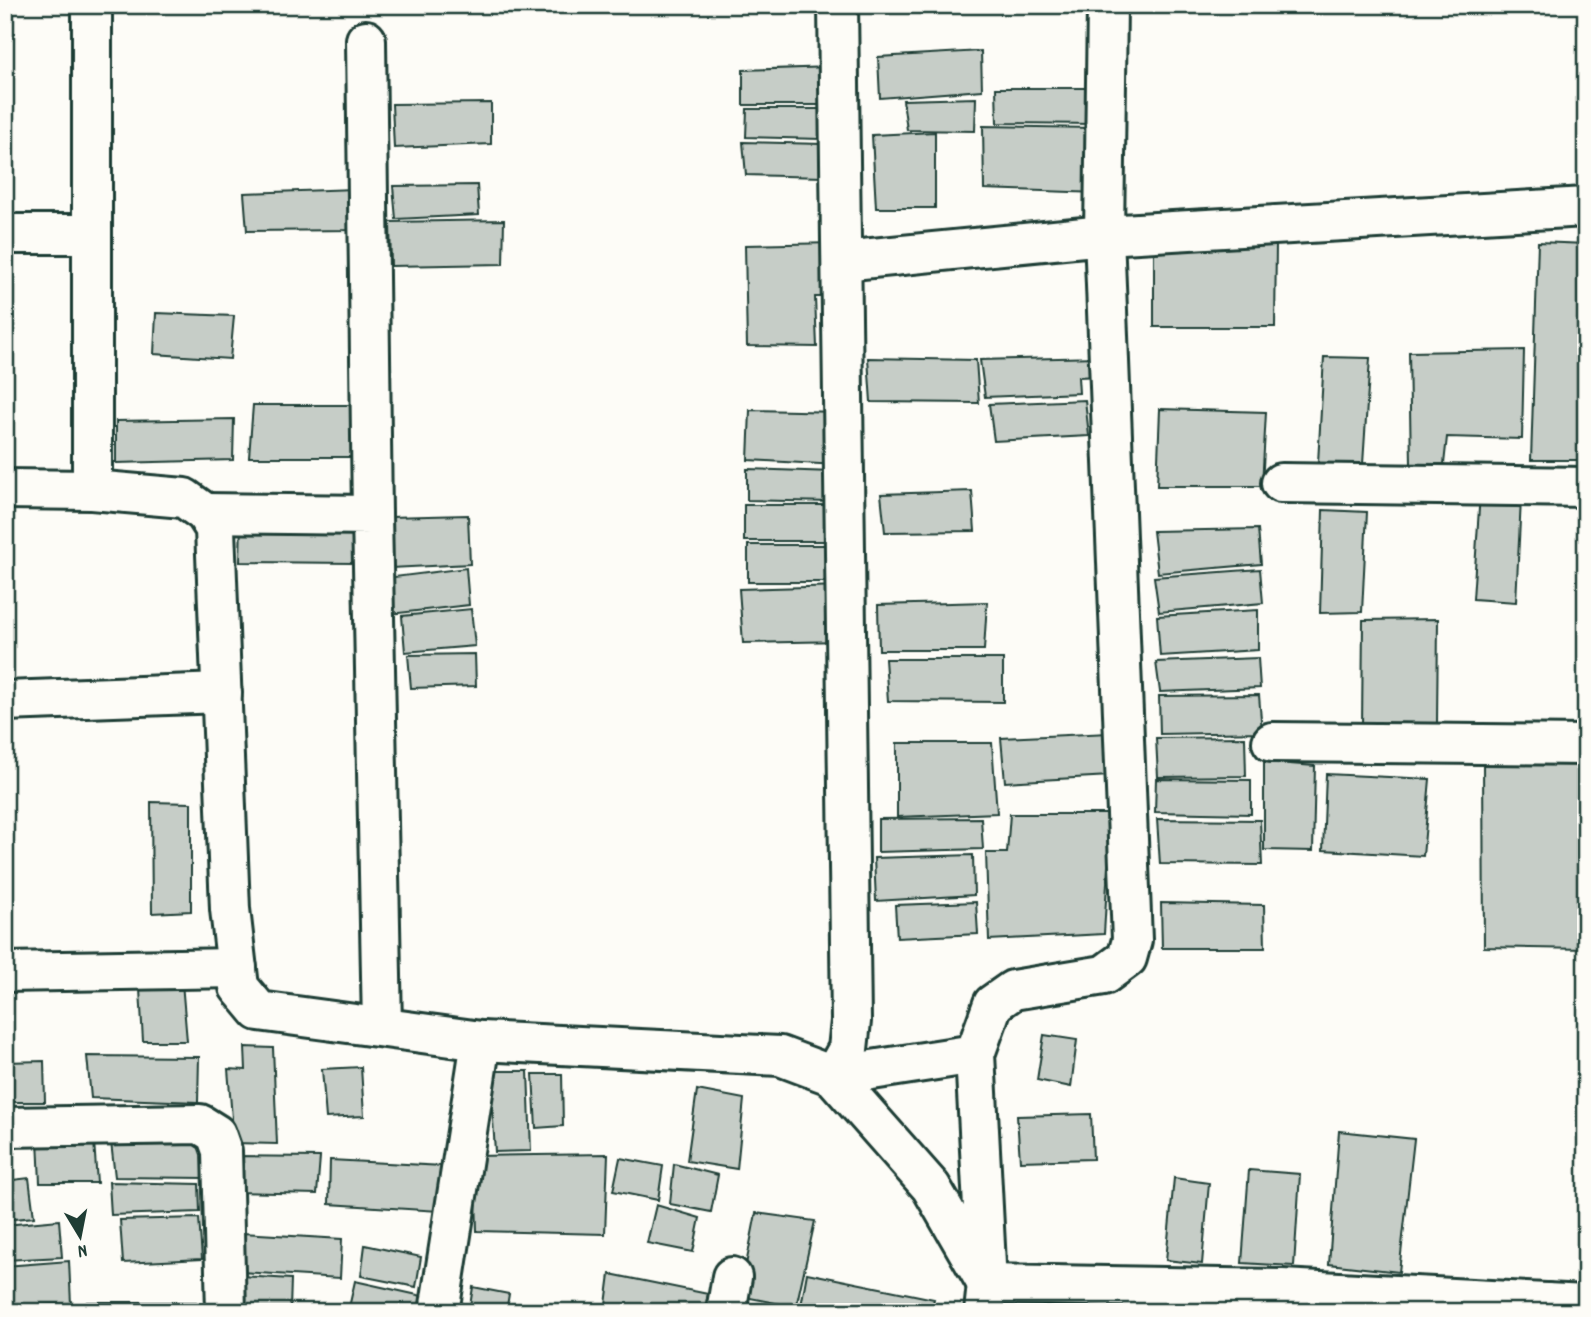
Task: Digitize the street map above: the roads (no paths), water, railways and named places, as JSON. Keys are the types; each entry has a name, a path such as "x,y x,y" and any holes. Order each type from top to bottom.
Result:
{"street":[{"path":"92,5 92,490"},
{"path":"833,1076 848,1048 851,1021 838,5"},
{"path":"985,1298 975,1054 993,1004 1013,990 1104,975 1127,958 1132,940 1104,234 1107,5"},
{"path":"366,40 382,1027"},
{"path":"842,261 1104,234 1586,207"},
{"path":"5,234 92,234"},
{"path":"1281,483 1586,487"},
{"path":"5,489 92,490 184,498 205,513 215,529 230,909 239,986 259,1011 481,1041 780,1056 833,1076 932,1187 985,1298"},
{"path":"205,513 372,515"},
{"path":"5,701 222,693"},
{"path":"1272,742 1586,745"},
{"path":"5,972 237,968"},
{"path":"439,1312 481,1041"},
{"path":"833,1076 975,1054"},
{"path":"5,1127 200,1124 216,1134 222,1151 226,1312"},
{"path":"985,1298 1281,1300 1546,1307 1586,1305"}]}
